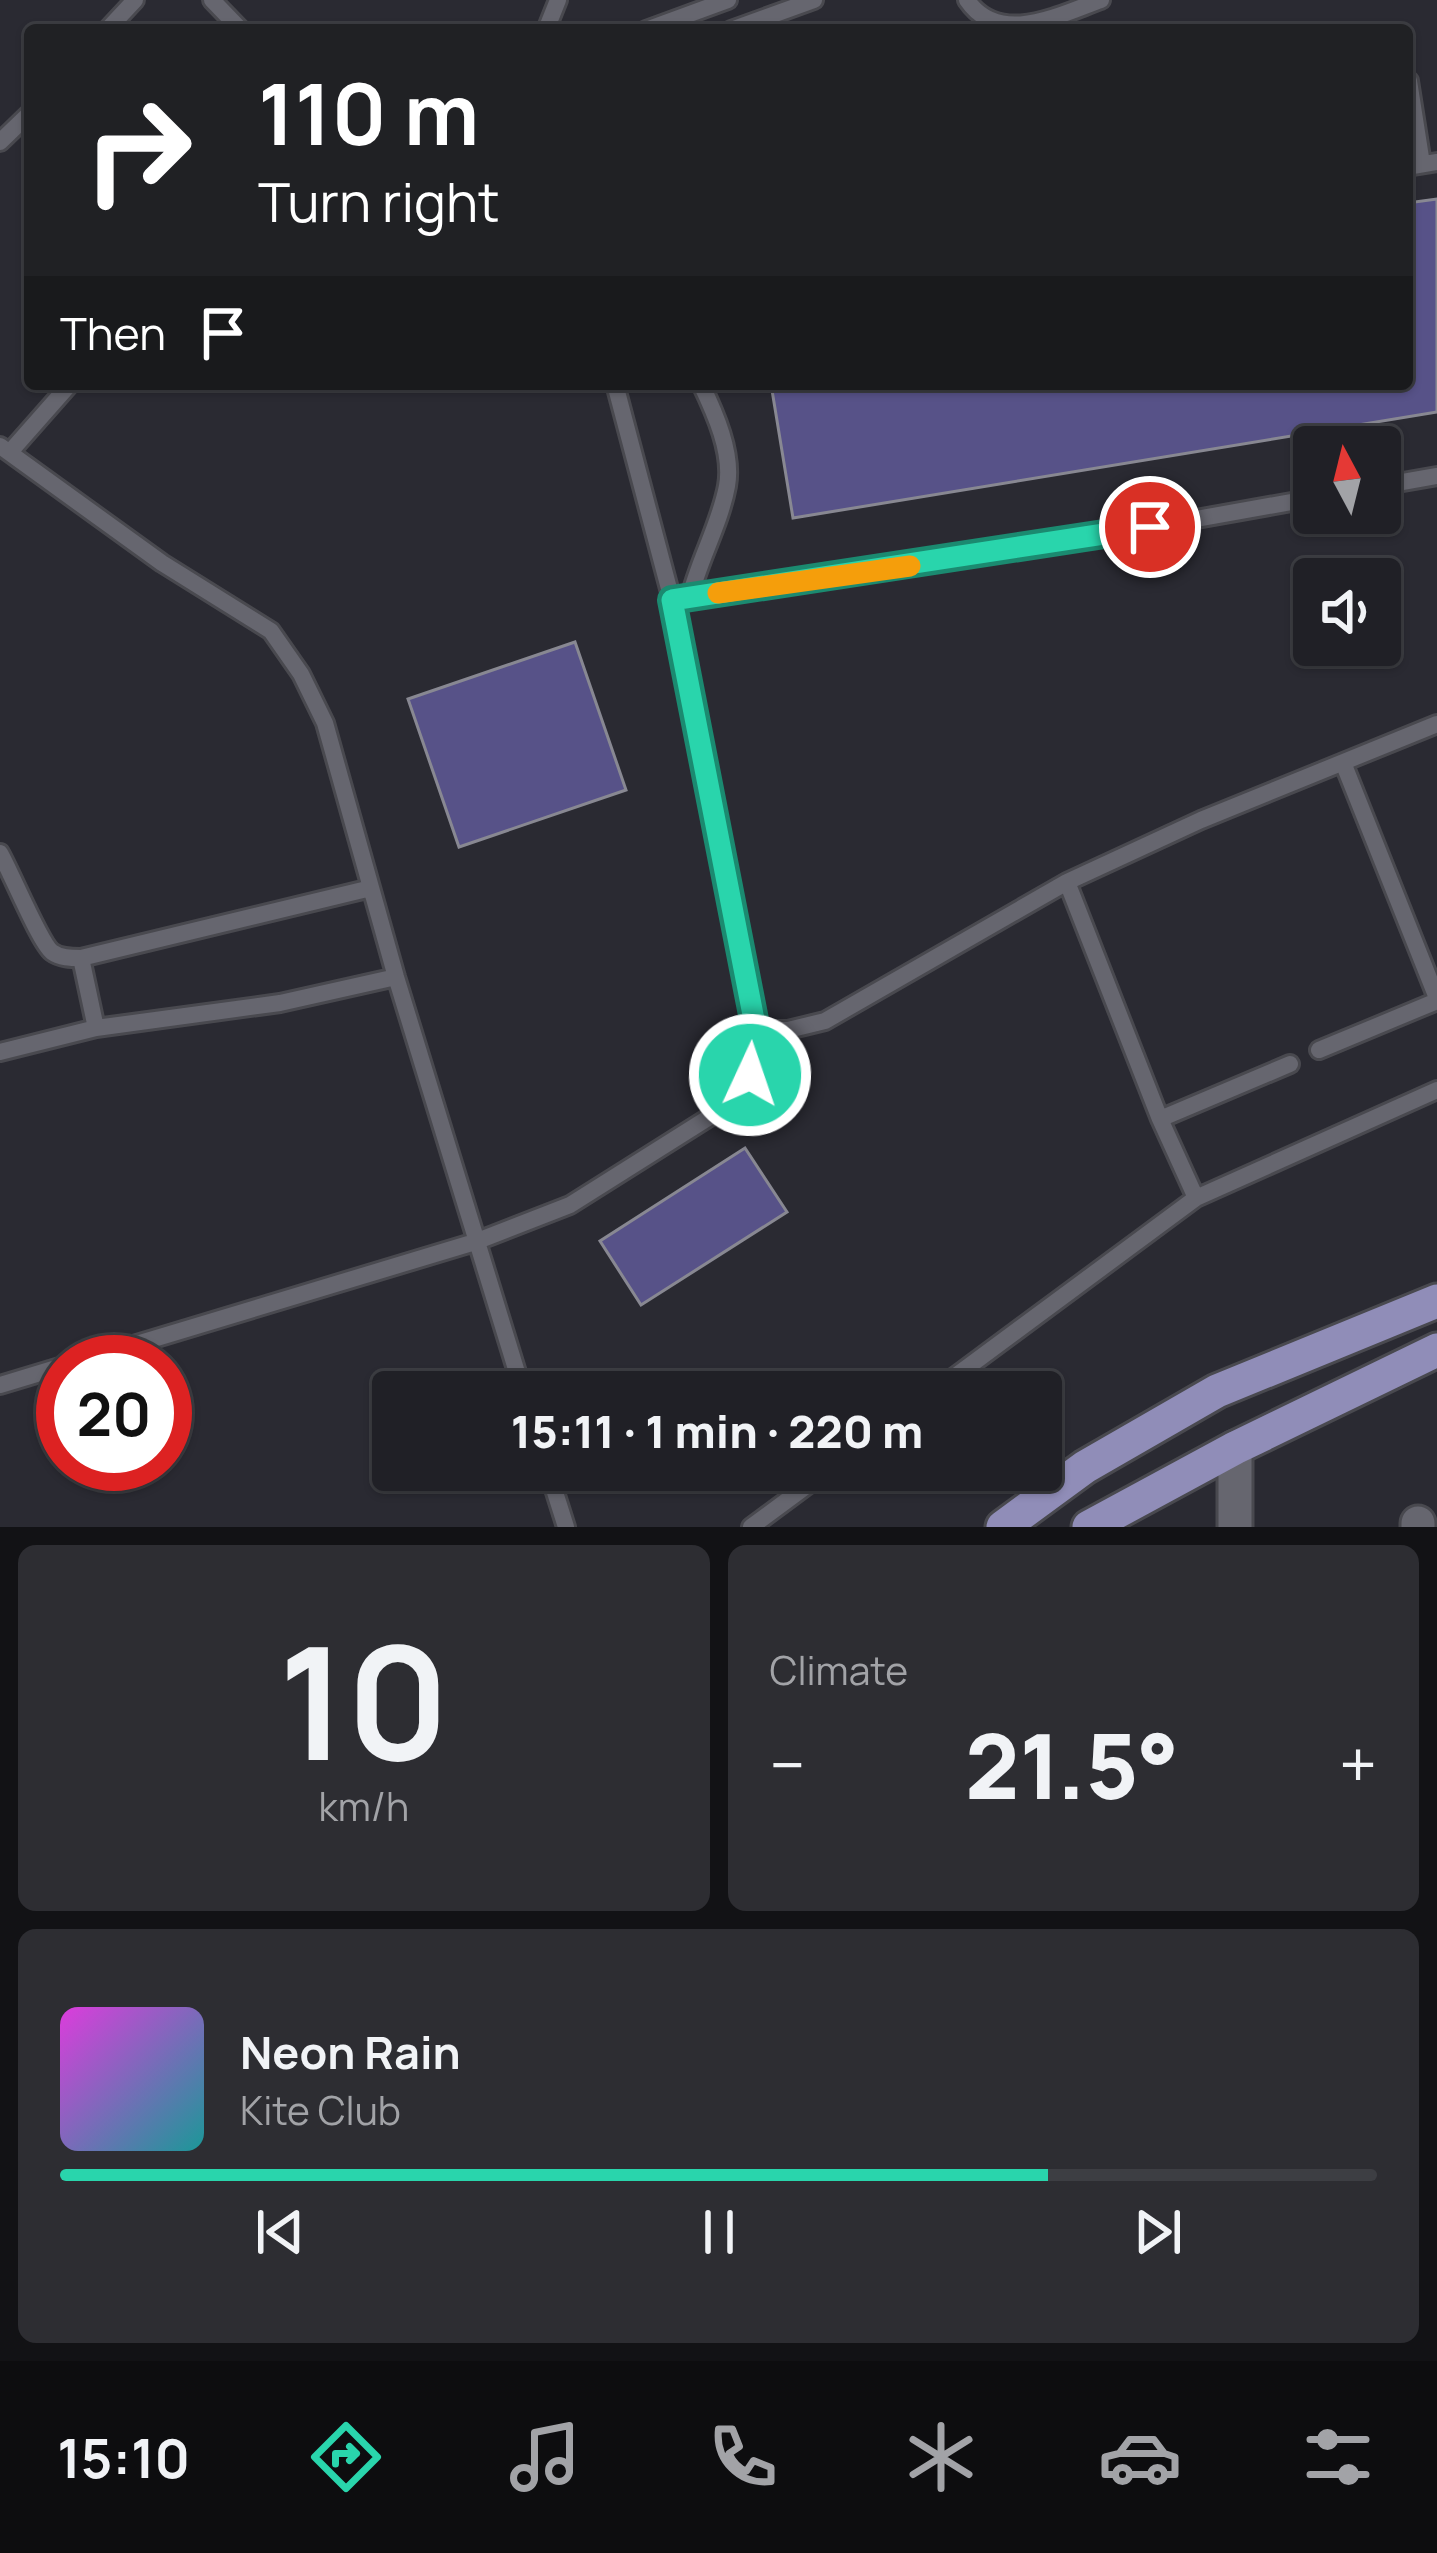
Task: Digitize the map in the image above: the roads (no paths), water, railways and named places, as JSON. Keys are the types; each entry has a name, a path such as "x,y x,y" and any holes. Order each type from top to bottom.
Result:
{"main road":[{"path":"1003,1527 1085,1467 1217,1391 1437,1300"},
{"path":"1089,1527 1235,1448 1437,1350"}],"street":[{"path":"1235,1448 1235,1527"}],"lane":[{"path":"113,24 135,0"},
{"path":"212,0 235,24"},
{"path":"662,24 728,0"},
{"path":"748,24 814,0"},
{"path":"967,0 988,20 1022,24"},
{"path":"1033,24 1101,0"},
{"path":"1413,107 1422,164"},
{"path":"0,142 24,119"},
{"path":"64,390 5,449 162,563 271,631 302,674 325,723 396,977 516,1371"},
{"path":"167,1335 476,1242 569,1204 735,1101 750,1075 756,1030 681,599 617,390"},
{"path":"681,599 728,484 725,448 702,390"},
{"path":"1401,482 1437,476"},
{"path":"681,599 1028,549 1293,502"},
{"path":"756,1030 788,1030 825,1021 1066,882 1201,820 1437,724"},
{"path":"1319,1050 1437,999 1344,764"},
{"path":"0,853 46,947 63,957 81,958 371,888"},
{"path":"1066,882 1196,1198"},
{"path":"81,958 96,1028"},
{"path":"0,1052 96,1028 280,1004 396,977"},
{"path":"1160,1119 1290,1064"},
{"path":"962,1371 1196,1198 1437,1090"},
{"path":"0,1385 36,1374"},
{"path":"555,1491 566,1527"},
{"path":"751,1527 800,1491"}]}
